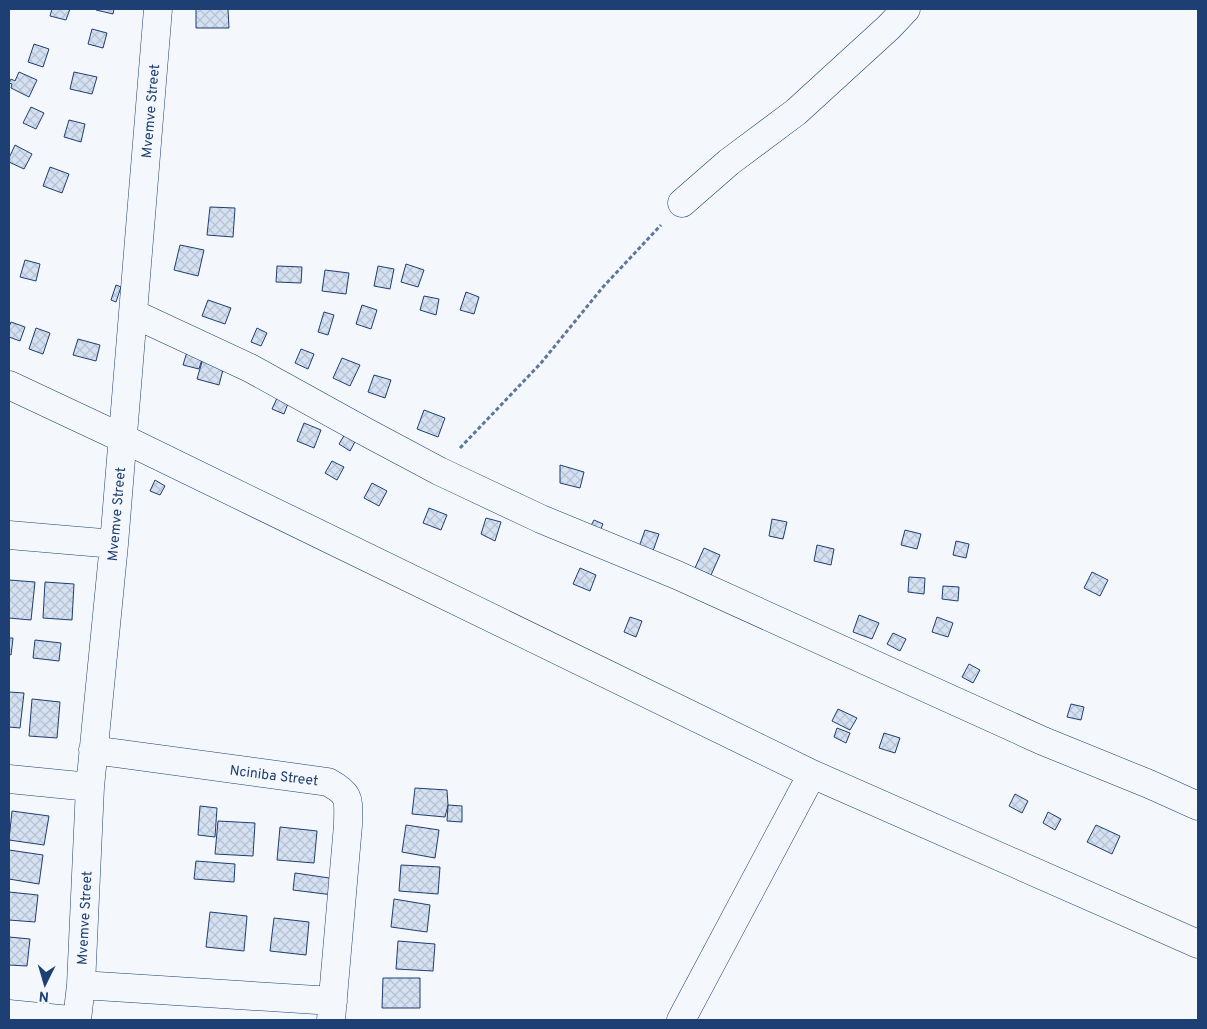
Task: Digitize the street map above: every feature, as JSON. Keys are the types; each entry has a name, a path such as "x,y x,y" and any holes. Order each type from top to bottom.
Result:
{"street":[{"name":"Mvemve Street","path":"77,1020 81,985 90,787 114,544 158,9"},
{"path":"682,203 728,162 796,112 889,27 906,9"},
{"path":"134,314 250,368 439,470 541,519 677,575 1043,741 1198,806"},
{"path":"9,385 122,438 812,774 1198,944"},
{"path":"9,535 114,544"},
{"name":"Nciniba Street","path":"93,750 328,782 340,789 347,797 348,825 332,1011"},
{"path":"681,1020 812,774"},
{"path":"9,779 90,787"},
{"path":"81,985 332,1011"},
{"path":"9,1014 70,1020"}],"path":[{"path":"439,470 541,363 603,287 682,203"}],"building":[{"path":"52,9 70,9 66,20 50,16"},
{"path":"96,9 114,9 113,14"},
{"path":"196,9 228,9 229,28 196,28"},
{"path":"92,29 107,33 103,48 88,44"},
{"path":"34,44 49,49 43,67 28,62"},
{"path":"19,72 37,80 29,97 11,88 12,84 9,83 11,79 15,81"},
{"path":"74,72 97,77 92,94 70,89"},
{"path":"31,107 44,113 36,129 23,123"},
{"path":"69,120 85,124 81,142 64,137"},
{"path":"15,145 32,154 24,169 9,162"},
{"path":"50,167 69,174 62,193 43,186"},
{"path":"210,207 235,208 233,237 207,235"},
{"path":"180,245 204,250 198,276 174,270"},
{"path":"25,260 40,264 36,281 20,277"},
{"path":"406,264 424,270 418,287 401,282"},
{"path":"277,266 302,267 301,283 276,282"},
{"path":"378,266 394,269 390,289 374,286"},
{"path":"325,270 349,273 346,294 322,291"},
{"path":"116,285 121,287 116,302 111,300"},
{"path":"466,292 479,297 474,314 460,310"},
{"path":"424,296 439,299 436,315 420,310"},
{"path":"208,300 231,308 225,324 202,316"},
{"path":"362,305 377,310 371,329 356,324"},
{"path":"324,312 334,315 328,335 318,332"},
{"path":"11,322 25,327 20,341 9,337"},
{"path":"36,328 50,333 43,354 29,349"},
{"path":"257,328 267,333 261,346 251,342"},
{"path":"78,339 100,345 96,361 73,355"},
{"path":"301,349 314,354 308,369 295,363"},
{"path":"187,352 203,356 199,369 183,365"},
{"path":"204,355 225,362 219,385 197,379"},
{"path":"342,358 360,365 350,386 333,378"},
{"path":"374,375 391,380 385,398 368,392"},
{"path":"278,396 289,401 284,414 272,409"},
{"path":"424,410 445,418 438,437 417,429"},
{"path":"304,423 321,430 314,448 297,441"},
{"path":"345,434 356,440 350,451 339,444"},
{"path":"332,461 344,467 337,480 325,473"},
{"path":"560,465 584,472 580,488 560,483"},
{"path":"155,480 165,486 160,495 150,491"},
{"path":"372,483 387,491 379,506 364,498"},
{"path":"429,508 447,515 441,530 423,523"},
{"path":"486,518 501,522 495,541 481,534"},
{"path":"772,519 787,522 783,539 769,536"},
{"path":"594,520 603,524 599,533 589,529"},
{"path":"645,530 659,534 653,551 639,547"},
{"path":"905,530 921,534 917,549 901,545"},
{"path":"956,541 969,544 966,558 953,555"},
{"path":"817,545 834,549 831,565 814,561"},
{"path":"704,548 720,555 711,575 695,568"},
{"path":"580,568 596,575 590,591 573,584"},
{"path":"1092,572 1108,580 1100,596 1084,588"},
{"path":"909,577 925,578 924,594 908,592"},
{"path":"9,580 35,582 31,620 9,618"},
{"path":"45,582 74,584 72,620 43,618"},
{"path":"943,586 959,587 958,601 942,599"},
{"path":"859,615 879,623 872,639 853,632"},
{"path":"630,617 642,621 636,637 624,632"},
{"path":"937,617 953,623 948,637 932,632"},
{"path":"893,633 906,639 900,651 887,644"},
{"path":"9,638 13,638 11,655 9,654"},
{"path":"35,640 61,643 59,661 33,658"},
{"path":"969,664 980,670 973,683 962,677"},
{"path":"9,692 24,693 20,728 9,727"},
{"path":"32,699 60,702 57,738 29,736"},
{"path":"1071,704 1084,707 1081,720 1067,717"},
{"path":"838,709 857,718 850,730 832,721"},
{"path":"837,728 850,733 846,743 834,737"},
{"path":"884,733 900,738 895,753 879,748"},
{"path":"415,788 447,790 448,805 445,817 412,814"},
{"path":"1015,794 1028,801 1022,813 1009,806"},
{"path":"448,805 462,806 462,822 447,821"},
{"path":"200,806 217,808 215,837 198,835"},
{"path":"12,811 49,816 44,845 9,840"},
{"path":"1048,812 1061,819 1055,830 1043,823"},
{"path":"218,821 255,823 253,856 215,854"},
{"path":"406,825 439,830 435,858 402,852"},
{"path":"1096,825 1120,836 1112,854 1087,842"},
{"path":"280,827 317,831 314,863 277,860"},
{"path":"9,850 43,855 39,884 9,879"},
{"path":"196,861 235,864 234,882 194,879"},
{"path":"401,865 440,867 438,894 399,891"},
{"path":"295,873 336,879 333,895 293,890"},
{"path":"9,892 38,895 35,922 9,920"},
{"path":"394,899 430,905 427,932 391,927"},
{"path":"210,912 247,916 244,951 206,947"},
{"path":"274,918 309,922 306,955 270,951"},
{"path":"9,937 30,939 27,966 9,965"},
{"path":"398,941 435,944 433,971 396,969"},
{"path":"383,978 420,978 420,1008 382,1008"}]}
